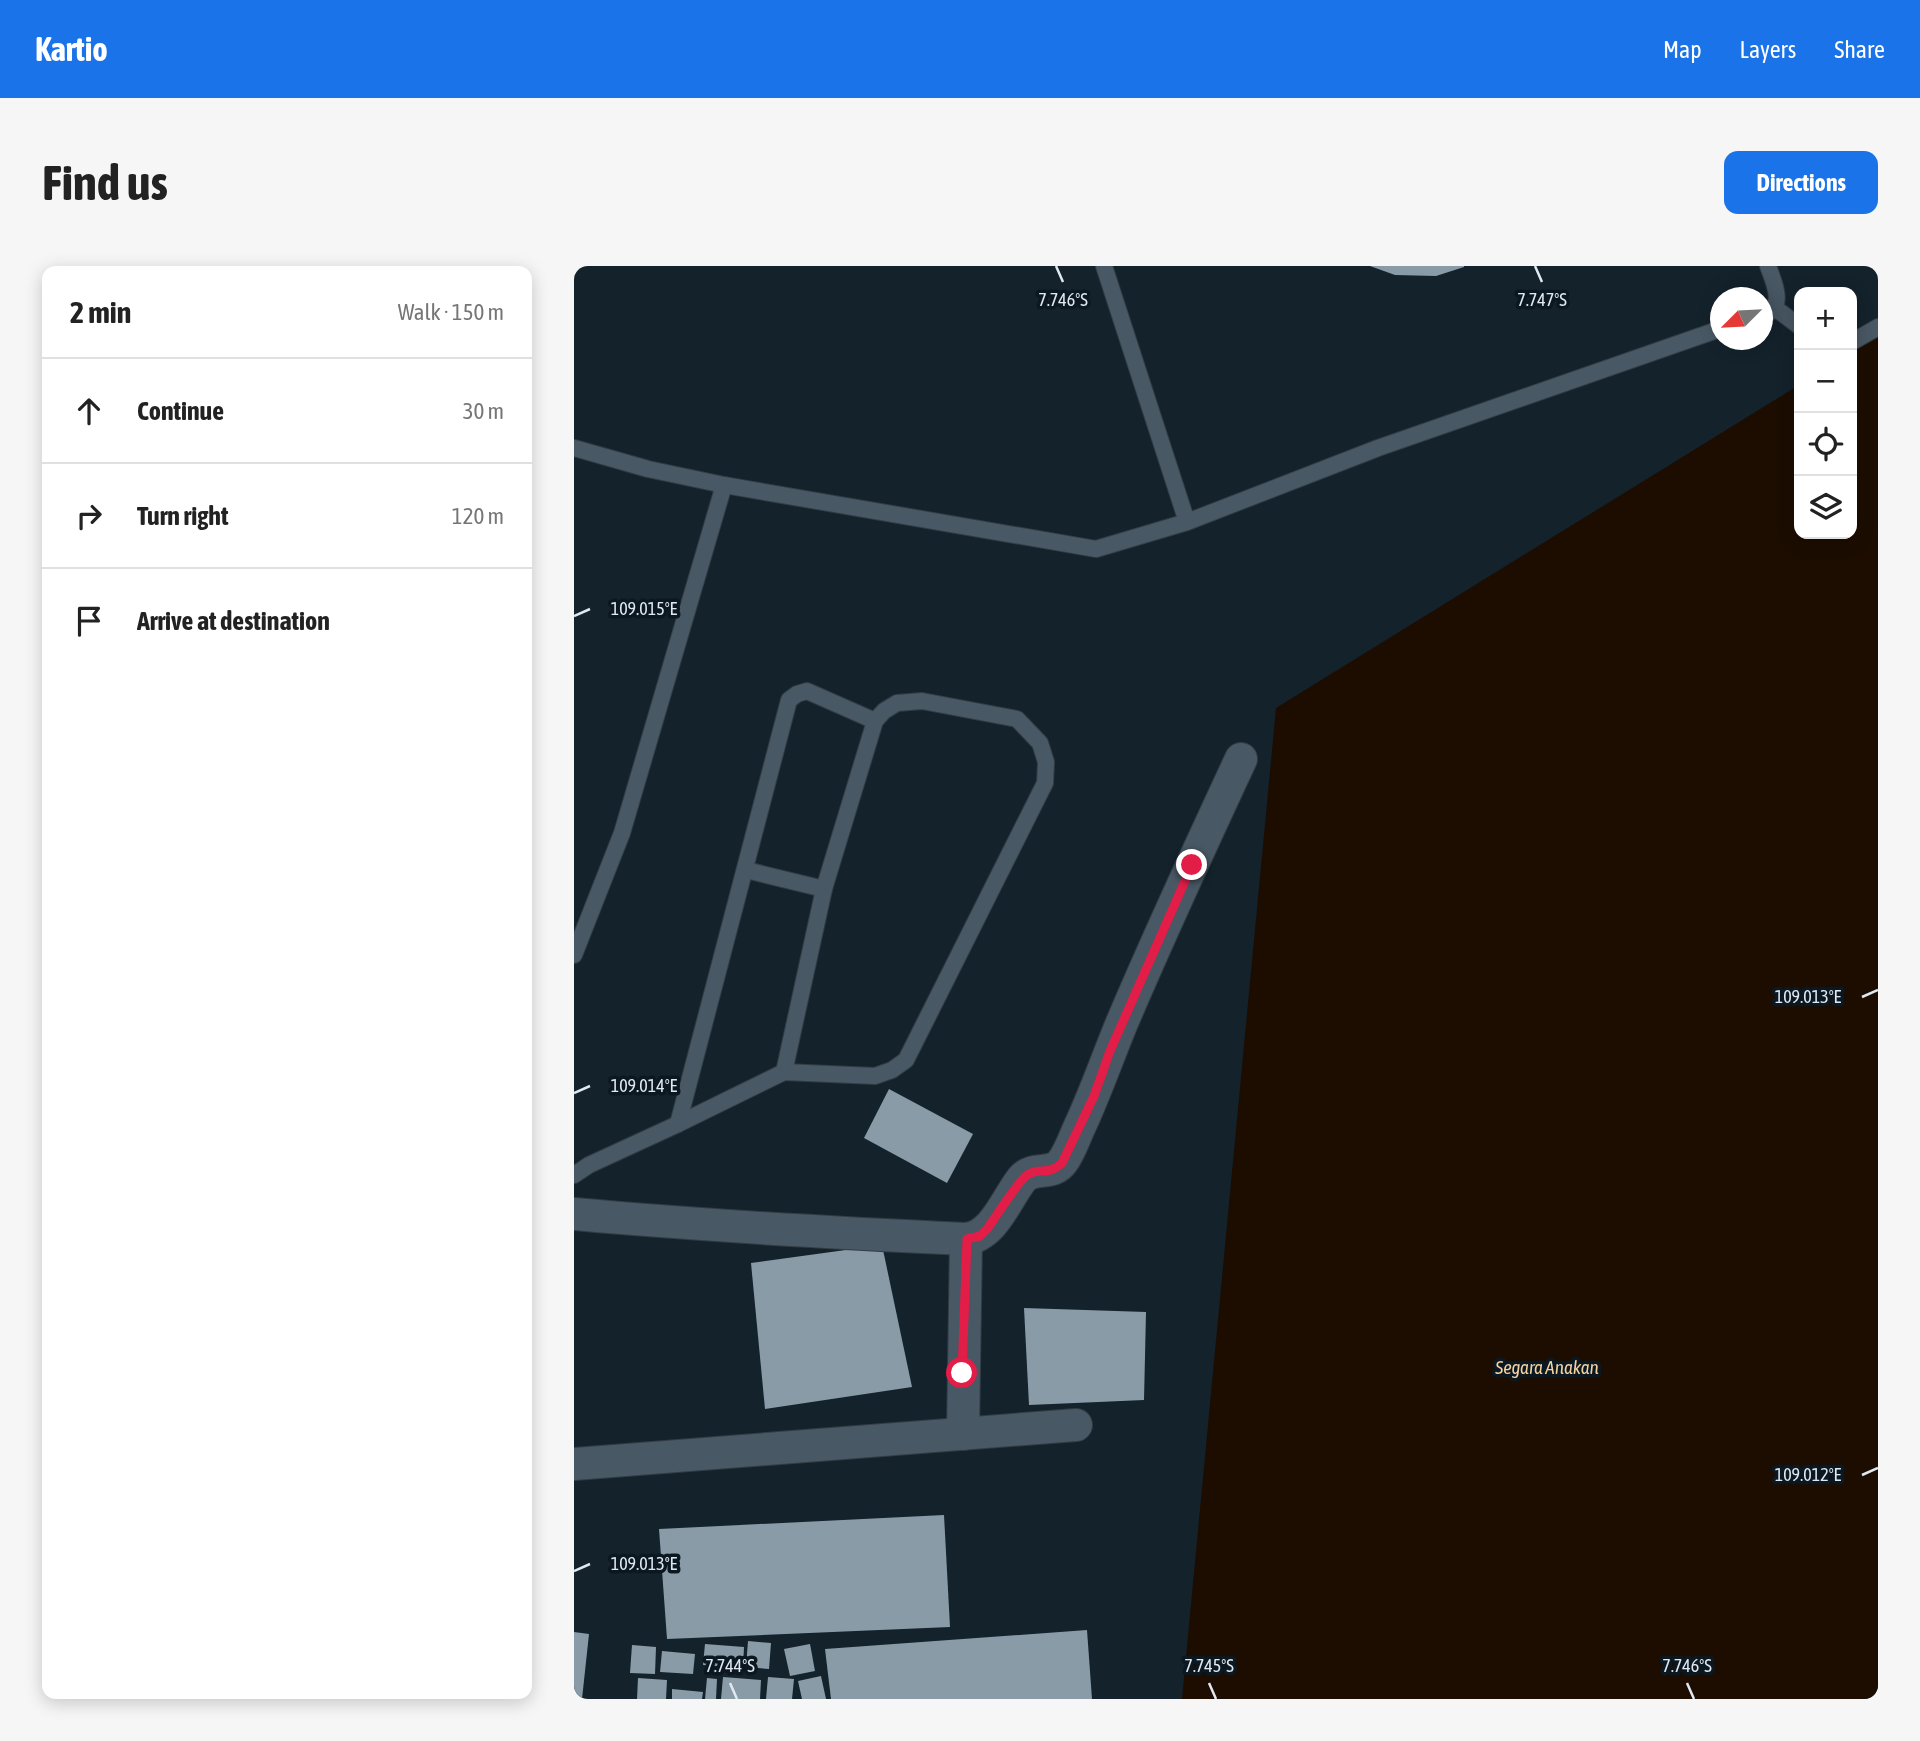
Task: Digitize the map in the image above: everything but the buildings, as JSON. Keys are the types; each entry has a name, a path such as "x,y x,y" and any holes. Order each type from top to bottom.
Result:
{"street":[{"path":"574,1214 681,1223 967,1239 980,1236 1023,1178 1039,1171 1054,1170 1062,1163 1094,1096 1159,935 1241,759"},
{"path":"963,1434 967,1239"},
{"path":"574,1464 1076,1425"}],"lane":[{"path":"1104,266 1187,522"},
{"path":"1768,266 1778,295 1773,304"},
{"path":"1773,314 1794,324"},
{"path":"1857,339 1878,327"},
{"path":"574,448 648,469 724,485 1096,549 1187,522 1378,448 1710,332"},
{"path":"574,955 622,833 724,485"},
{"path":"678,1124 789,700 807,691 875,721"},
{"path":"574,1175 589,1165 784,1072 875,1076 892,1070 906,1060 1045,783 1046,762 1040,743 1017,719 922,701 897,703 875,721 824,889 784,1072"},
{"path":"746,870 824,889"}],"water":[{"name":"Segara Anakan","path":"1878,336 1878,1699 1182,1699 1276,708 1794,388 1794,539 1857,539 1857,349"}],"route":[{"path":"962,1373 967,1239 980,1236 987,1229 1023,1178 1030,1173 1049,1172 1062,1163 1094,1096 1159,935 1192,865"}]}
